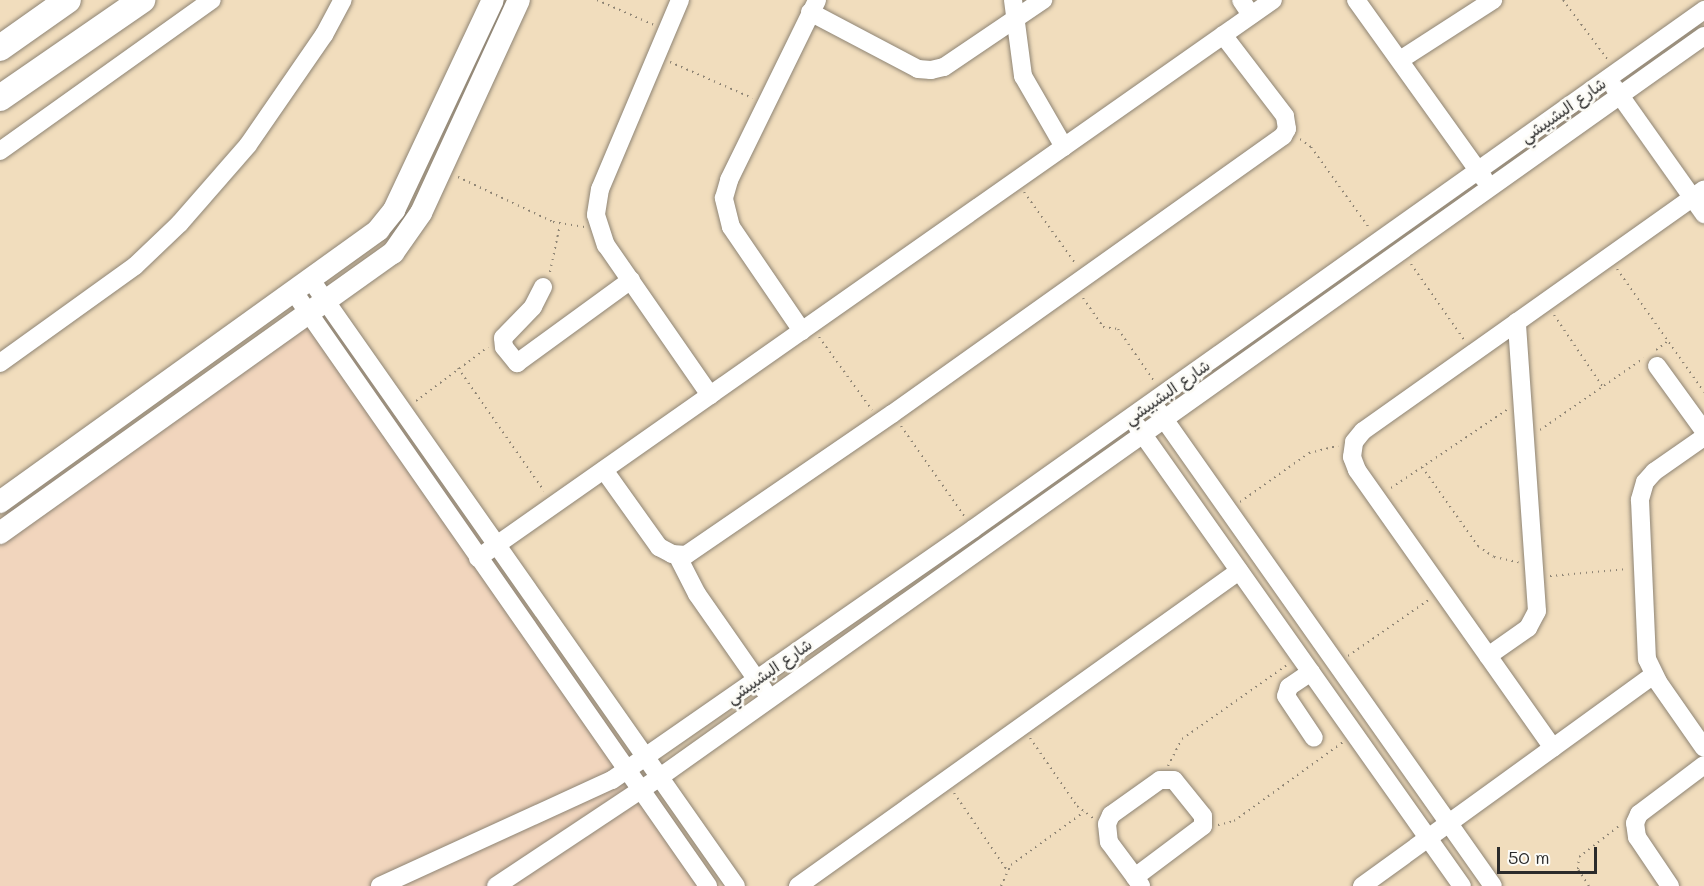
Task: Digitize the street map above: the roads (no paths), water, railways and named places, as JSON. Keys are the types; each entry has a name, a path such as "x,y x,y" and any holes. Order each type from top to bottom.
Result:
{"highway":[{"path":"0,48 68,0"},
{"path":"0,98 142,0"}],"main road":[{"path":"0,502 367,240 394,210 493,0"},
{"path":"0,533 317,307 402,243 416,224 519,0"}],"street":[{"path":"0,151 212,0"},
{"path":"0,363 135,266 180,223 248,145 324,35 343,0"},
{"path":"681,0 600,189 597,224 606,245 710,395"},
{"path":"1013,0 1013,20 1019,61 1028,91 1064,147"},
{"path":"806,328 731,227 724,208 729,180 814,6 925,70 944,67 1042,0"},
{"path":"1240,0 1251,15"},
{"path":"478,558 1273,0"},
{"path":"1356,0 1490,188"},
{"path":"1400,60 1496,1"},
{"name":"شارع البشبيشي","path":"380,886 579,798 627,770 973,530 1704,10"},
{"path":"604,470 659,547 677,555 691,553 1080,282 1283,136 1287,129 1285,116 1223,35"},
{"name":"شارع البشبيشي","path":"506,883 771,699 1704,36"},
{"path":"1613,75 1621,96 1698,194 1704,214"},
{"path":"1553,748 1354,464 1352,449 1363,431 1698,194"},
{"path":"543,287 533,306 502,341 516,362 521,362 631,280"},
{"path":"302,286 478,558 641,790 700,883"},
{"path":"317,307 403,411 736,886"},
{"path":"1488,656 1532,623 1537,611 1517,322"},
{"path":"1657,366 1704,431"},
{"path":"1158,398 1164,420 1493,886"},
{"path":"1131,418 1461,886"},
{"path":"1704,436 1654,472 1642,488 1644,641 1654,675 1704,748"},
{"path":"677,555 698,594 771,699"},
{"path":"798,886 1239,571"},
{"path":"1311,672 1289,687 1286,696 1314,738"},
{"path":"1362,886 1654,675"},
{"path":"1670,886 1637,837 1635,823 1639,814 1704,765"},
{"path":"1168,779 1179,784 1204,823 1200,830 1138,882 1109,842 1107,824 1111,815 1160,780 1168,779"}]}
